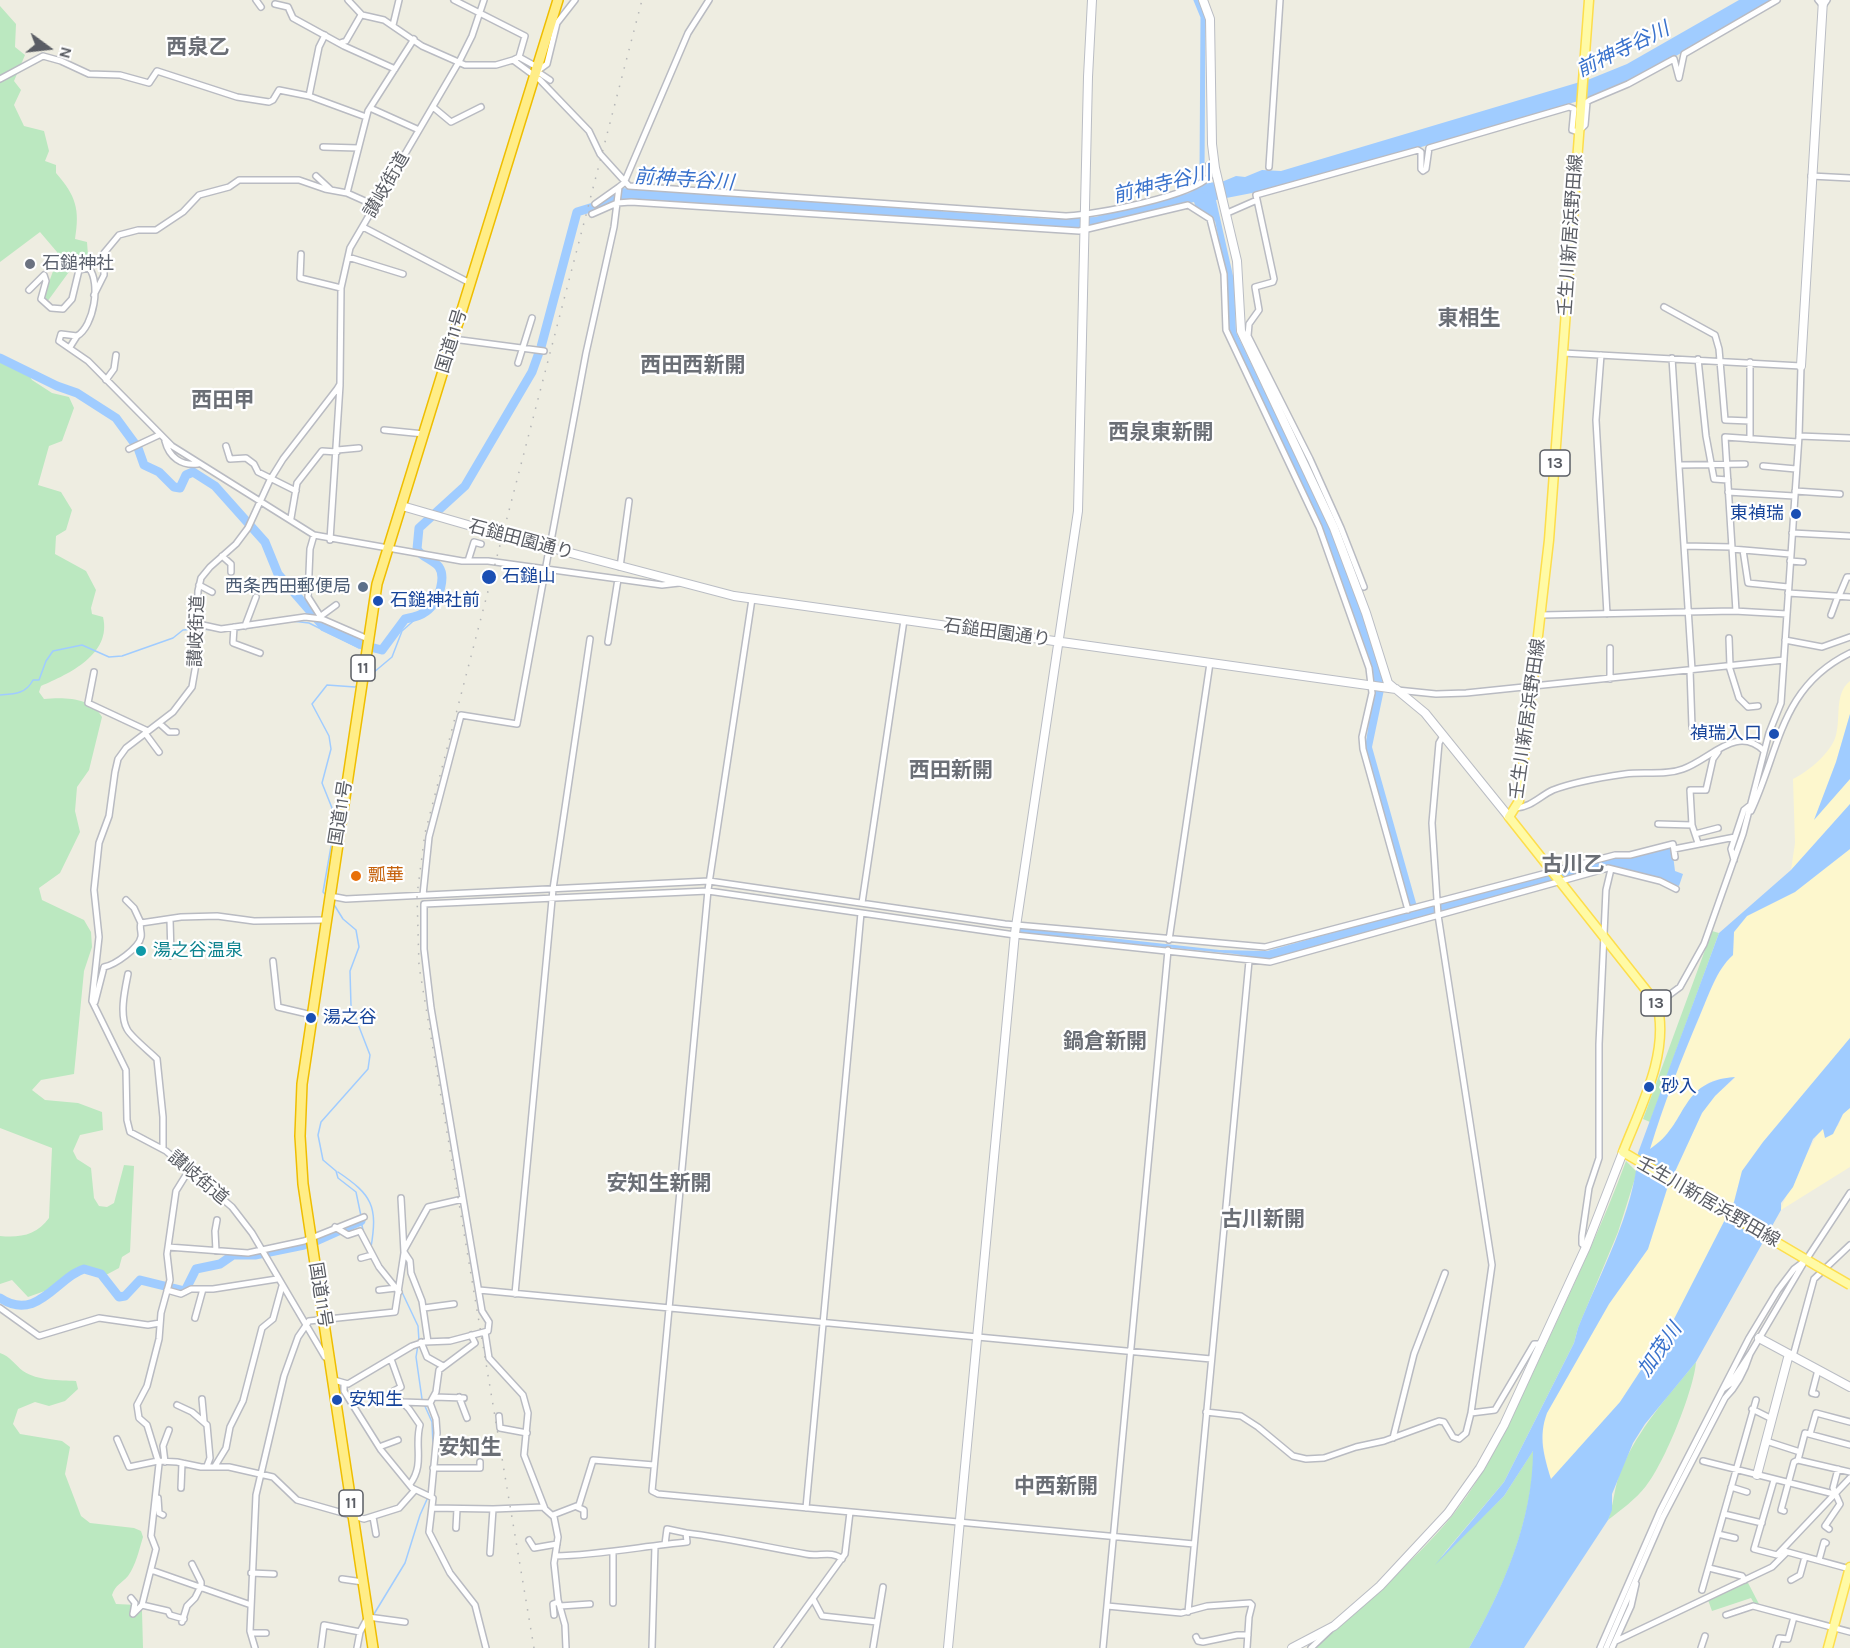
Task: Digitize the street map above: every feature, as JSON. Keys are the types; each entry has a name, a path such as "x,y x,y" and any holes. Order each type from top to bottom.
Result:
{"highway":[{"name":"国道11号","path":"373,1648 352,1516 339,1382 331,1358 311,1238 300,1136 302,1084 368,639 386,550 402,507 558,0"}],"main road":[{"name":"壬生川新居浜野田線","path":"1589,0 1542,615 1516,808 1509,817 1657,1004 1661,1025 1659,1045 1625,1154 1850,1285"},
{"path":"1828,1648 1850,1568"}],"street":[{"path":"256,0 261,7"},
{"path":"348,0 361,15 393,25 422,46 470,66 485,66 516,58 550,80"},
{"path":"393,25 399,0"},
{"path":"454,0 525,36 516,58"},
{"name":"讃岐街道","path":"331,1358 325,1358 261,1253 252,1233 232,1207 163,1149 130,1132 126,1120 126,1070 92,996 99,933 93,897 99,843 108,819 118,759 126,748 183,701 195,680 199,585 210,567 236,544 249,525 271,478 340,384 341,288 352,244 460,62 484,0"},
{"path":"536,72 547,64 557,23 575,0"},
{"path":"551,541 621,186 688,33 710,0"},
{"path":"948,1648 1016,930 1078,511 1092,0"},
{"path":"1203,0 1210,19 1215,165 1237,261 1239,310 1246,337 1334,528 1388,683 1425,713 1509,817"},
{"path":"1269,167 1280,0"},
{"path":"1364,587 1341,528 1314,469 1246,337 1248,327 1260,307 1256,287 1273,282 1274,279 1256,195 1418,150 1421,152 1423,171 1426,169 1429,148 1569,107 1574,109 1572,130 1578,132 1585,125 1587,102 1590,100 1628,84 1674,59 1679,78 1684,54 1777,0"},
{"path":"1748,818 1749,806 1764,751 1781,703 1799,439 1811,176 1823,2"},
{"path":"275,4 288,7 293,18 343,42 348,48 395,69"},
{"path":"343,42 361,15"},
{"path":"309,96 319,47 325,35"},
{"path":"347,193 366,117 414,39"},
{"path":"0,79 43,56 61,61 89,74 120,75 149,83 157,71 237,97 268,102 273,100 279,90 309,96 366,117"},
{"path":"516,58 536,72 589,131 600,154 621,186"},
{"path":"433,107 451,122 481,107"},
{"path":"370,108 419,130"},
{"path":"323,147 358,148"},
{"path":"595,204 621,186 629,186 963,210 1085,215 1179,192 1204,181 1210,176 1209,165 1215,165"},
{"path":"316,176 330,189"},
{"path":"1811,176 1850,178"},
{"path":"70,347 87,322 94,295 104,275 104,253 119,235 138,230 156,230 205,192 220,190 239,180 251,178 299,180 347,193 376,206"},
{"path":"1225,214 1257,200"},
{"path":"592,214 618,202 1084,230 1188,205 1212,221 1224,274 1226,330 1319,527 1352,612 1370,668 1372,685 1363,749 1408,910"},
{"path":"363,227 470,283"},
{"path":"302,254 300,278 341,288"},
{"path":"348,257 403,274"},
{"path":"29,290 44,275 45,281 40,299 51,308 63,309 72,299 79,270 85,267 91,271 93,277 94,295"},
{"path":"1664,307 1715,335 1720,360 1725,420 1750,421"},
{"path":"518,363 532,318"},
{"path":"77,336 61,334 59,341 70,347 135,406 159,435 199,463 291,518 314,535 386,550 468,561 488,561 662,585 679,583"},
{"path":"453,339 544,351"},
{"path":"1563,353 1801,366"},
{"path":"106,380 114,369 116,354"},
{"path":"1601,355 1596,420 1607,614"},
{"path":"1672,358 1688,612 1692,727"},
{"path":"1698,359 1715,480 1728,480"},
{"path":"1750,362 1750,439"},
{"path":"330,540 340,384"},
{"path":"384,430 424,434"},
{"path":"129,449 159,435"},
{"path":"1736,611 1725,437 1850,438"},
{"path":"226,446 230,459 246,458 253,463 258,472 296,491"},
{"path":"291,518 297,483 322,451 359,448"},
{"path":"1679,465 1745,464"},
{"path":"1763,466 1796,469"},
{"path":"1728,492 1840,495"},
{"path":"620,567 629,501"},
{"name":"石鎚田園通り","path":"402,507 679,583 752,599 1396,689"},
{"path":"1792,532 1850,536"},
{"path":"314,535 310,549 308,597 321,618"},
{"path":"468,561 474,542 481,544"},
{"path":"1684,546 1732,548 1803,561"},
{"path":"1743,550 1748,584 1850,597"},
{"path":"423,895 429,837 462,715 517,724 548,555"},
{"path":"222,556 231,564 231,572"},
{"path":"1831,615 1846,577 1850,577"},
{"path":"608,642 618,579"},
{"path":"199,585 212,592"},
{"path":"245,626 256,597"},
{"path":"752,599 709,886 652,1487 658,1494 1194,1544"},
{"path":"321,618 336,605"},
{"path":"1542,615 1736,611 1787,614"},
{"path":"197,627 233,630 292,618 321,618 368,639"},
{"path":"862,903 904,620"},
{"path":"233,630 232,641 236,646 260,654"},
{"path":"1785,640 1822,647 1850,637"},
{"path":"1729,638 1729,666 1741,702 1745,706 1758,706"},
{"path":"515,1294 553,893 590,639"},
{"path":"1610,648 1610,679"},
{"path":"1657,1004 1680,987 1699,955 1780,729 1795,700 1827,666 1850,653"},
{"path":"1396,689 1450,694 1784,660"},
{"path":"1169,940 1210,663"},
{"path":"94,672 88,703 147,732 159,752"},
{"path":"159,723 170,732 176,732"},
{"path":"1206,1412 1241,1416 1264,1431 1287,1452 1306,1459 1324,1458 1393,1438 1439,1421 1444,1422 1453,1437 1459,1439 1466,1433 1480,1367 1492,1265 1438,915 1432,823 1439,743 1443,736"},
{"path":"1516,808 1524,808 1553,790 1627,774 1674,772 1695,764 1731,741 1750,741 1764,751"},
{"path":"1698,843 1692,825 1690,790 1706,790 1713,759 1720,748"},
{"path":"1734,860 1731,854 1735,837 1744,810 1749,806"},
{"path":"1658,824 1692,825"},
{"path":"1695,834 1718,828"},
{"path":"1674,849 1735,837"},
{"path":"431,1497 415,1490 379,1448 339,1382 356,1381 391,1359 425,1342 450,1341 488,1331 489,1322 482,1311 431,1008 424,949 424,904 553,893 709,886 861,913 1016,930 1234,957 1249,961 1278,960 1438,915 1555,877 1673,844 1674,857"},
{"path":"329,896 346,899 709,886 862,903 1016,930 1169,940 1235,947 1271,947 1408,910 1555,877 1611,869 1676,889"},
{"path":"1586,1247 1582,1244 1582,1236 1589,1188 1599,1158 1599,1044 1606,890 1611,869"},
{"path":"94,1004 105,967 116,964 123,956 134,950 141,936 141,923 135,908 126,900"},
{"path":"806,1508 861,913"},
{"path":"141,923 217,916 254,921 325,920"},
{"path":"170,919 171,956"},
{"path":"1103,1648 1168,950"},
{"path":"273,961 278,1006 312,1015"},
{"path":"1188,1612 1249,961"},
{"path":"128,974 124,995 124,1022 129,1034 157,1059 164,1118 163,1149"},
{"path":"1311,1648 1399,1566 1460,1497 1494,1445 1586,1247 1625,1154"},
{"path":"131,1598 135,1603 133,1614 142,1605 156,1549 151,1536 158,1461 147,1425 139,1418 137,1405 147,1386 170,1280 168,1247 176,1191 189,1170"},
{"path":"1600,1648 1660,1511 1722,1389 1778,1290 1850,1193"},
{"path":"255,1648 251,1633 251,1573 255,1504 284,1376 298,1337 309,1321 393,1314 404,1252 401,1198"},
{"path":"404,1252 428,1207 464,1199"},
{"path":"168,1247 261,1253 311,1238 364,1217"},
{"path":"216,1251 215,1232 218,1220"},
{"path":"335,1227 348,1234 360,1231 372,1255 397,1290"},
{"path":"1757,1475 1814,1279 1850,1245"},
{"path":"404,1252 410,1261 411,1273 424,1308 427,1357 443,1366"},
{"path":"361,1258 372,1255"},
{"path":"1722,1389 1730,1384 1750,1354 1803,1258"},
{"path":"1393,1438 1414,1354 1445,1273"},
{"path":"167,1290 181,1294 190,1289 277,1279"},
{"path":"214,1466 226,1448 228,1433 243,1401 262,1328 273,1319 282,1286"},
{"path":"195,1318 202,1289"},
{"path":"379,1290 397,1290"},
{"path":"479,1290 1212,1359"},
{"path":"424,1308 453,1304"},
{"path":"0,1308 39,1336 99,1318 148,1325 160,1323"},
{"path":"485,1332 489,1358 523,1395 529,1418 524,1455 544,1507 553,1515 558,1537 555,1556 566,1648"},
{"path":"430,1403 434,1397 439,1370 475,1343 471,1335"},
{"path":"1759,1338 1850,1387"},
{"path":"1471,1413 1496,1410 1534,1344 1541,1344"},
{"path":"1606,1648 1663,1517 1725,1398 1738,1382 1750,1354"},
{"path":"391,1359 401,1387 392,1392 403,1402 420,1425 417,1435 420,1463 410,1484"},
{"path":"1816,1394 1812,1393 1818,1370"},
{"path":"434,1397 462,1397 467,1418"},
{"path":"202,1399 204,1421"},
{"path":"1702,1590 1756,1400"},
{"path":"403,1402 430,1403"},
{"path":"430,1403 436,1419 437,1433 431,1497 431,1536 450,1573 475,1605 486,1648"},
{"path":"177,1405 192,1412 207,1425 210,1458 207,1466"},
{"path":"1752,1409 1772,1419"},
{"path":"1810,1434 1816,1413 1850,1422"},
{"path":"500,1416 500,1428 527,1433"},
{"path":"165,1462 163,1446 170,1430"},
{"path":"1784,1511 1781,1510 1788,1484 1794,1462 1798,1460 1805,1433 1850,1445"},
{"path":"117,1439 129,1467 158,1461 214,1466 261,1474 273,1477 291,1497 297,1500 352,1516 373,1517 399,1508 415,1490"},
{"path":"152,1439 165,1439"},
{"path":"379,1448 398,1440"},
{"path":"1766,1441 1800,1452"},
{"path":"577,1507 593,1460 654,1465"},
{"path":"1798,1460 1850,1472"},
{"path":"1703,1461 1834,1494"},
{"path":"433,1468 480,1468 480,1462"},
{"path":"182,1463 182,1488"},
{"path":"1829,1529 1826,1526 1840,1504 1833,1488 1838,1469"},
{"path":"1616,1641 1744,1578 1772,1567 1850,1478"},
{"path":"1774,1480 1754,1549 1777,1555 1784,1551 1850,1568"},
{"path":"1731,1487 1747,1492"},
{"path":"156,1496 159,1513 163,1515"},
{"path":"432,1508 544,1507"},
{"path":"553,1515 577,1507 584,1510 584,1516"},
{"path":"456,1528 458,1509"},
{"path":"490,1552 493,1509"},
{"path":"777,1648 842,1559 849,1512"},
{"path":"1724,1514 1762,1523"},
{"path":"373,1517 376,1534"},
{"path":"665,1544 666,1529 742,1540 815,1556 834,1554 842,1559"},
{"path":"555,1556 613,1552 687,1542 686,1533"},
{"path":"1718,1534 1735,1538"},
{"path":"530,1540 534,1548 557,1544"},
{"path":"1819,1560 1824,1542 1826,1543"},
{"path":"652,1648 655,1546"},
{"path":"613,1552 613,1603"},
{"path":"1791,1580 1800,1575 1805,1557"},
{"path":"142,1605 168,1611 170,1615 183,1620 187,1606 193,1601 201,1586 192,1564"},
{"path":"1709,1568 1744,1578"},
{"path":"152,1570 251,1605"},
{"path":"251,1573 274,1574"},
{"path":"342,1579 363,1582"},
{"path":"1612,1648 1634,1598 1636,1579"},
{"path":"873,1648 883,1587"},
{"path":"813,1599 822,1616 877,1622"},
{"path":"357,1648 360,1632 373,1602"},
{"path":"1107,1606 1188,1612 1207,1606 1250,1603 1252,1605 1247,1648"},
{"path":"554,1615 553,1604 590,1604"},
{"path":"1726,1616 1753,1606 1850,1632"},
{"path":"368,1615 405,1623"},
{"path":"1776,1648 1779,1638 1788,1639 1794,1617"},
{"path":"321,1648 324,1625 360,1632"},
{"path":"1292,1648 1334,1626"},
{"path":"251,1633 266,1633"},
{"path":"1196,1636 1198,1641 1203,1642 1248,1635"},
{"path":"1701,1648 1705,1636"}],"green space":[{"path":"0,6 16,24 15,47 25,55 14,81 21,90 14,105 24,126 44,131 49,151 45,161 56,165 56,173 75,203 77,219 75,239 87,242 88,255 83,263 74,265 47,302 43,299 57,260 57,252 40,232 0,262"},
{"path":"0,356 24,367 32,380 52,393 69,397 74,408 62,441 49,446 38,485 61,492 72,510 66,530 56,536 55,554 86,571 96,590 91,608 92,614 103,617 104,630 101,642 86,661 41,686 39,692 44,699 60,698 84,702 97,710 102,717 89,770 77,787 75,811 80,832 60,873 39,888 42,900 84,920 91,932 92,947 84,971 74,1074 41,1080 32,1090 45,1100 78,1103 102,1112 103,1130 80,1135 73,1151 77,1159 91,1168 94,1198 99,1206 107,1207 114,1203 124,1165 134,1166 130,1252 122,1257 119,1268 106,1275 84,1265 76,1268 56,1287 28,1297 12,1280 0,1284 0,1236 28,1234 39,1228 49,1218 52,1148 0,1128"},
{"path":"1712,931 1719,933 1650,1122 1643,1119"},
{"path":"1626,1161 1637,1172 1618,1232 1578,1328 1574,1343 1504,1482 1441,1557 1504,1496 1534,1449 1528,1501 1514,1553 1494,1602 1469,1648 1314,1648 1420,1552 1452,1516 1480,1476 1504,1434 1546,1345 1598,1231"},
{"path":"0,1353 10,1358 23,1371 35,1377 76,1381 78,1389 65,1401 49,1406 35,1402 18,1409 13,1424 20,1434 62,1441 70,1447 65,1474 81,1516 90,1523 134,1528 141,1531 143,1537 133,1567 112,1595 116,1604 137,1605 142,1611 143,1648 0,1648"},
{"path":"1696,1362 1684,1408 1653,1476 1638,1495 1608,1520 1619,1476 1628,1455 1654,1413"},
{"path":"1746,1579 1759,1604 1755,1605 1751,1598 1712,1611 1707,1597"}],"sand":[{"path":"1850,681 1850,714 1836,762 1815,818 1850,779 1850,804 1791,870 1795,843 1793,779 1819,761 1830,748 1836,735 1840,699 1845,686"},
{"path":"1850,849 1850,1038 1763,1142 1742,1171 1734,1202 1673,1321 1620,1402 1551,1480 1543,1438 1547,1413 1609,1304 1648,1249 1667,1189 1702,1113 1715,1096 1735,1078 1710,1082 1701,1088 1668,1135 1650,1150 1673,1082 1710,992 1717,976 1733,955 1734,932 1747,916 1795,892"},
{"path":"1850,1108 1850,1167 1781,1210 1817,1135 1824,1129 1838,1126 1843,1114"}],"water":[{"path":"1739,0 1774,0 1639,77 1592,97 1288,186 1216,200 1234,280 1236,332 1327,521 1363,617 1385,685 1372,747 1418,910 1615,857 1670,846 1675,871 1683,874 1679,886 1608,866 1270,960 1235,954 1020,933 1020,928 1220,950 1267,951 1410,911 1365,748 1375,684 1370,660 1323,530 1229,334 1227,278 1215,221 1196,208 1194,202 1090,228 1063,229 620,199 592,212 588,212 589,208 622,188 1051,219 1095,217 1189,193 1208,183 1224,181 1236,176 1245,177 1262,170 1281,171 1590,79 1627,64"},
{"path":"1850,714 1850,779 1814,820 1836,762"},
{"name":"加茂川","path":"1850,804 1850,849 1795,892 1747,916 1734,932 1733,955 1717,975 1710,991 1673,1082 1650,1149 1663,1139 1693,1095 1703,1086 1717,1080 1735,1077 1715,1096 1702,1113 1667,1189 1648,1249 1609,1304 1547,1413 1542,1438 1551,1479 1620,1402 1673,1321 1734,1202 1742,1171 1763,1142 1850,1038 1850,1108 1843,1114 1833,1134 1825,1138 1823,1129 1813,1139 1793,1187 1781,1203 1781,1210 1696,1362 1645,1424 1633,1443 1612,1494 1612,1510 1608,1520 1524,1648 1469,1648 1482,1626 1514,1553 1528,1502 1533,1451 1504,1496 1435,1565 1504,1482 1574,1343 1578,1328 1623,1220 1630,1198 1638,1153 1719,933 1791,870"}],"waterway":[{"path":"1196,0 1203,17 1202,173 1205,191"},
{"name":"前神寺谷川","path":"0,358 57,386 77,393 116,418 138,448 144,465 159,472 174,487 180,488 186,475 193,472 215,486 265,542 278,574 324,627 362,645 382,650 405,619 425,612 437,599 442,582 441,571 437,564 417,549 419,528 465,486 532,372 541,347 577,212 600,205"},
{"path":"367,678 392,657 402,631 419,616"},
{"name":"前神寺谷川","path":"292,621 309,623 359,648 362,645"},
{"path":"236,630 287,622"},
{"path":"0,695 19,692 27,688 33,680 39,680 46,661 53,651 82,645 109,657 122,656 173,638 183,630 195,629"},
{"path":"200,629 231,631"},
{"path":"326,895 323,892 336,818 322,783 331,749 329,736 312,704 327,685 355,687 359,684"},
{"path":"333,903 343,919 356,930 359,947 350,971 351,1006 370,1055 368,1069 321,1122 318,1135 323,1160 336,1171 338,1178 356,1192 361,1216"},
{"path":"338,1172 358,1188 370,1203 374,1221 371,1247"},
{"path":"361,1221 363,1230"},
{"path":"314,1242 361,1221"},
{"path":"0,1298 13,1304 25,1305 36,1302 84,1269 101,1274 119,1297 125,1296 140,1280 185,1291 196,1269 220,1264 233,1255 255,1255 304,1245"},
{"path":"401,1290 418,1326 419,1341"},
{"path":"418,1345 416,1357 422,1399"},
{"path":"424,1404 432,1422 433,1445"},
{"path":"429,1490 433,1450"},
{"path":"374,1614 405,1563 428,1497"},
{"path":"376,1640 378,1648"}],"railway":[{"path":"534,1648 419,966 417,895 425,833 642,0"}],"place":[{"name":"石鎚神社","path":"30,264"},
{"name":"東禎瑞","path":"1796,514"},
{"name":"石鎚山","path":"489,577"},
{"name":"西条西田郵便局","path":"363,587"},
{"name":"石鎚神社前","path":"378,601"},
{"name":"禎瑞入口","path":"1774,734"},
{"name":"瓢華","path":"356,876"},
{"name":"湯之谷温泉","path":"141,951"},
{"name":"湯之谷","path":"311,1018"},
{"name":"砂入","path":"1649,1087"},
{"name":"安知生","path":"337,1400"}],"district":[{"name":"西泉乙","path":"198,48"},
{"name":"東相生","path":"1469,319"},
{"name":"西田西新開","path":"693,366"},
{"name":"西田甲","path":"223,401"},
{"name":"西泉東新開","path":"1161,433"},
{"name":"西田新開","path":"951,771"},
{"name":"古川乙","path":"1573,865"},
{"name":"鍋倉新開","path":"1105,1042"},
{"name":"安知生新開","path":"659,1184"},
{"name":"古川新開","path":"1263,1220"},
{"name":"安知生","path":"470,1448"},
{"name":"中西新開","path":"1056,1487"}]}
